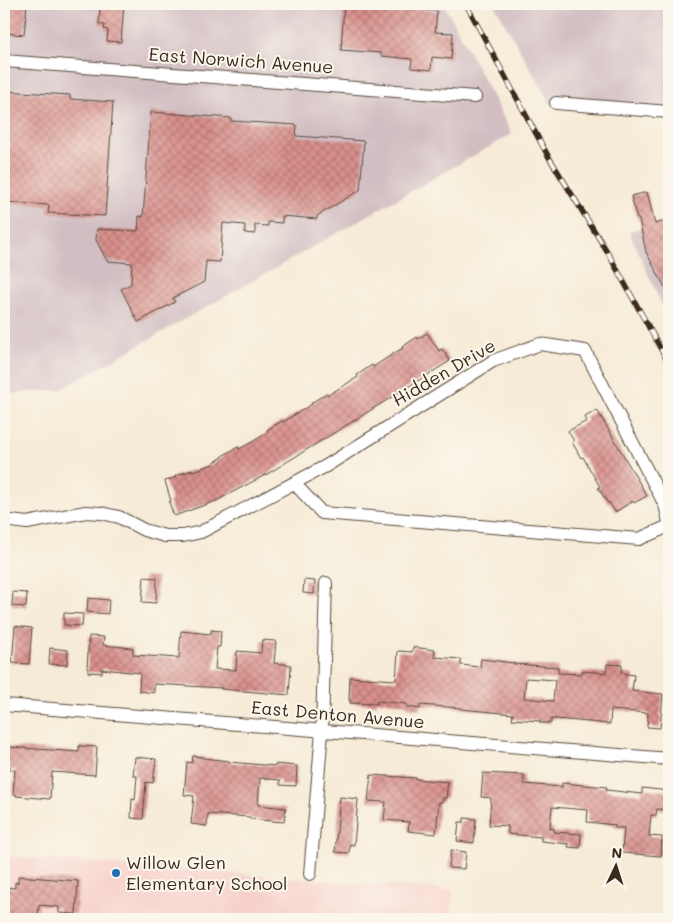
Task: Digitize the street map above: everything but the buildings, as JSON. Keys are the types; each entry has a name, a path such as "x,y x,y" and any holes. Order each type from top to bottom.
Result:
{"street":[{"name":"East Norwich Avenue","path":"4,61 475,96"},
{"path":"556,103 669,112"},
{"name":"Hidden Drive","path":"4,520 27,523 86,512 119,517 144,530 165,536 183,536 201,532 326,466 493,361 540,344 584,351 665,505 669,524 639,539 322,513 294,483"},
{"path":"310,874 322,731 326,583"},
{"name":"East Denton Avenue","path":"4,705 669,759"}],"shaded area":[{"path":"4,4 444,4 512,134 60,390 4,394"},
{"path":"494,4 669,4 669,112 550,103"},
{"path":"669,221 669,321 629,231"},
{"name":"Willow Glen Elementary School","path":"4,856 453,890 451,919 4,919"}],"railway":[{"path":"466,4 547,154 608,253 669,364"}],"place":[{"name":"Willow Glen Elementary School","path":"116,873"}]}
